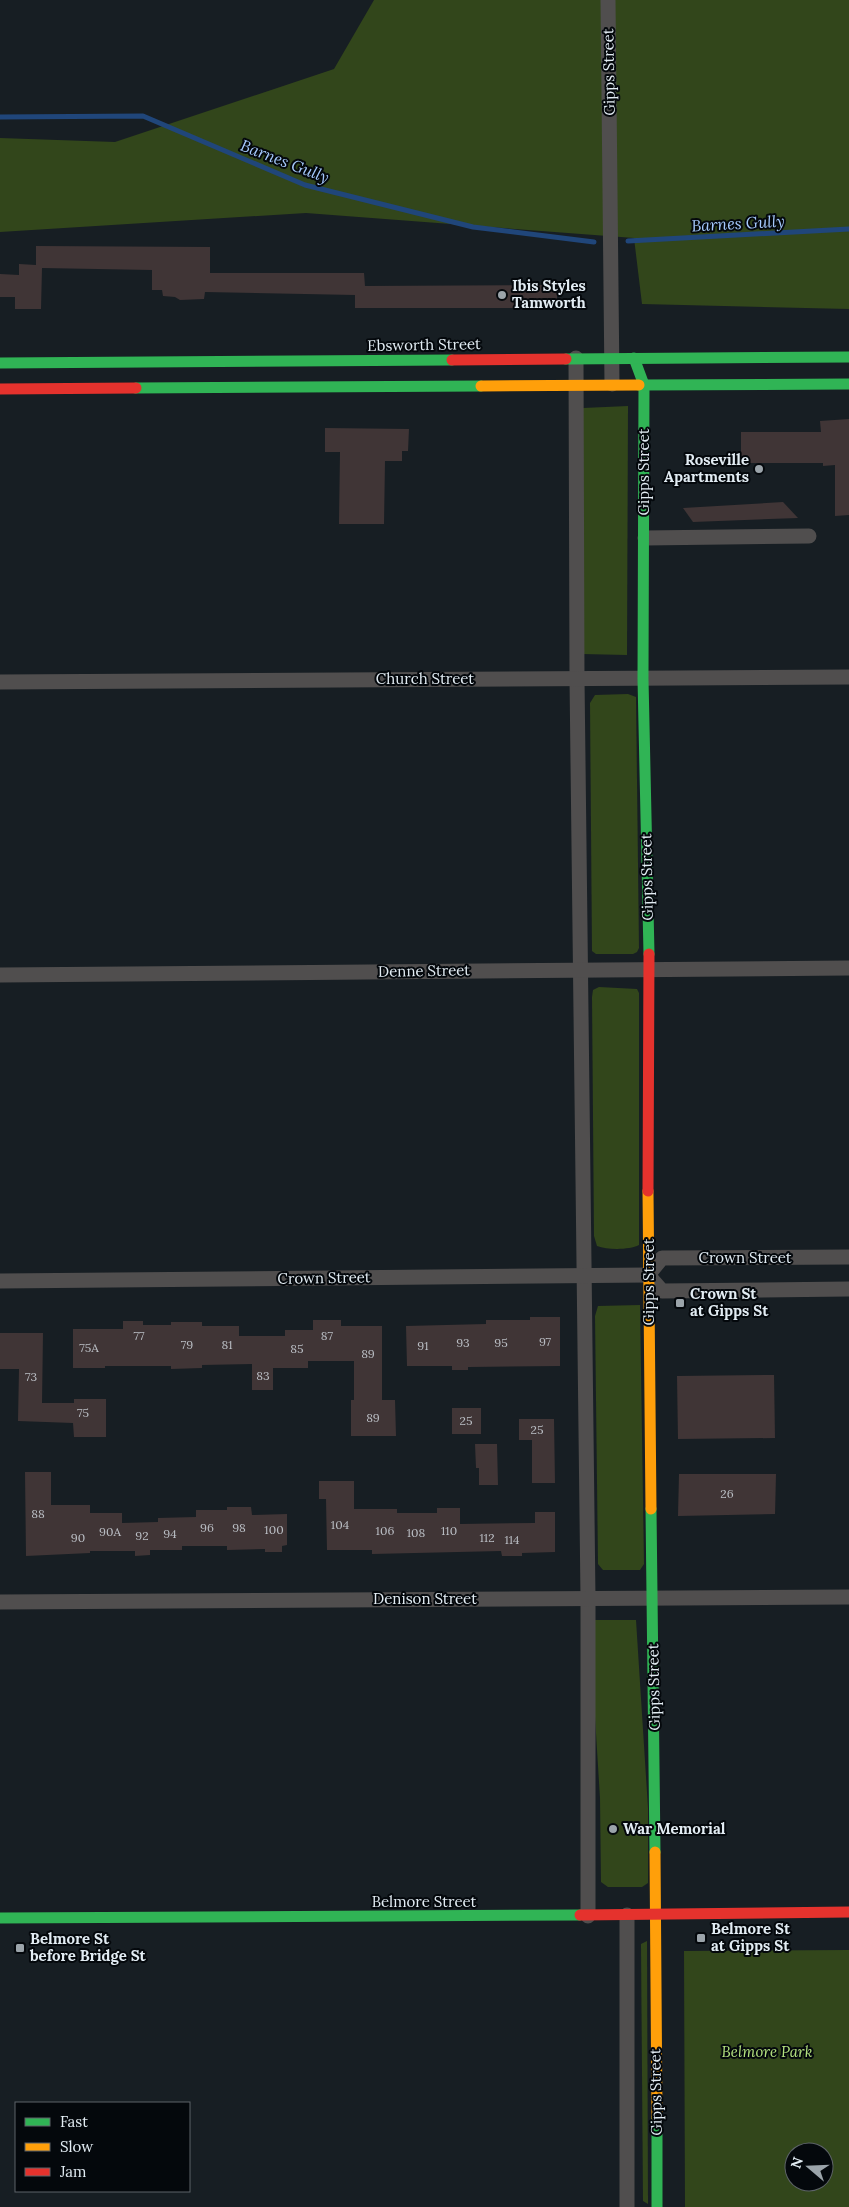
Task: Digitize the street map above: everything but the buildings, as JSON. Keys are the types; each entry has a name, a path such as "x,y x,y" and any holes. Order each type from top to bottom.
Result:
{"street":[{"name":"Gipps Street","path":"608,0 612,384"},
{"name":"Ebsworth Street","path":"0,363 849,356"},
{"path":"576,358 577,678 588,1598 588,1916"},
{"name":"Gipps Street","path":"634,358 644,384 644,679 649,969 648,1275 657,2207"},
{"path":"0,389 577,384 849,384"},
{"path":"645,538 809,536"},
{"name":"Church Street","path":"0,682 849,677"},
{"name":"Denne Street","path":"0,975 849,968"},
{"name":"Crown Street","path":"0,1282 648,1275 662,1258 849,1258"},
{"path":"648,1275 662,1291 849,1289"},
{"name":"Denison Street","path":"0,1602 849,1597"},
{"name":"Belmore Street","path":"0,1918 627,1916 849,1912"},
{"name":"Gipps Street","path":"627,1916 627,2207"}],"green space":[{"path":"374,0 849,0 849,309 642,304 634,238 306,213 0,232 0,138 115,142 334,69"},
{"path":"628,406 627,655 582,654 583,408"},
{"path":"628,694 636,697 639,948 633,954 596,954 592,951 590,703 595,695"},
{"path":"599,987 637,989 639,993 639,1245 624,1249 597,1246 594,1236 592,997 593,990"},
{"path":"640,1305 644,1564 640,1570 603,1570 598,1564 595,1316 598,1306"},
{"path":"589,1620 636,1620 648,1808 648,1883 642,1887 608,1887 601,1882 600,1798"},
{"path":"647,1941 648,2204 643,2201 641,1944"},
{"name":"Belmore Park","path":"849,1950 849,2207 685,2207 684,1951"}],"waterway":[{"name":"Barnes Gully","path":"0,117 143,116 305,185 473,227 594,242"},
{"name":"Barnes Gully","path":"628,241 849,229"}],"traffic: fast":[{"path":"566,359 849,357"},
{"path":"634,358 644,385 643,679 649,954"},
{"path":"0,363 452,360"},
{"path":"639,385 849,384"},
{"path":"136,388 481,386"},
{"path":"651,1509 655,1852"},
{"path":"0,1918 580,1915"},
{"path":"657,2118 657,2207"}],"traffic: slow":[{"path":"481,386 639,385"},
{"path":"648,1191 651,1509"},
{"path":"655,1852 657,2118"}],"traffic: jam":[{"path":"452,360 566,359"},
{"path":"0,389 136,388"},
{"path":"648,1191 649,954"},
{"path":"580,1915 849,1912"}],"place":[{"name":"Ibis Styles Tamworth","path":"502,295"},
{"name":"Roseville Apartments","path":"759,469"},
{"name":"Crown St at Gipps St","path":"680,1303"},
{"name":"War Memorial","path":"613,1829"},
{"name":"Belmore St at Gipps St","path":"701,1938"},
{"name":"Belmore St before Bridge St","path":"20,1948"}]}
